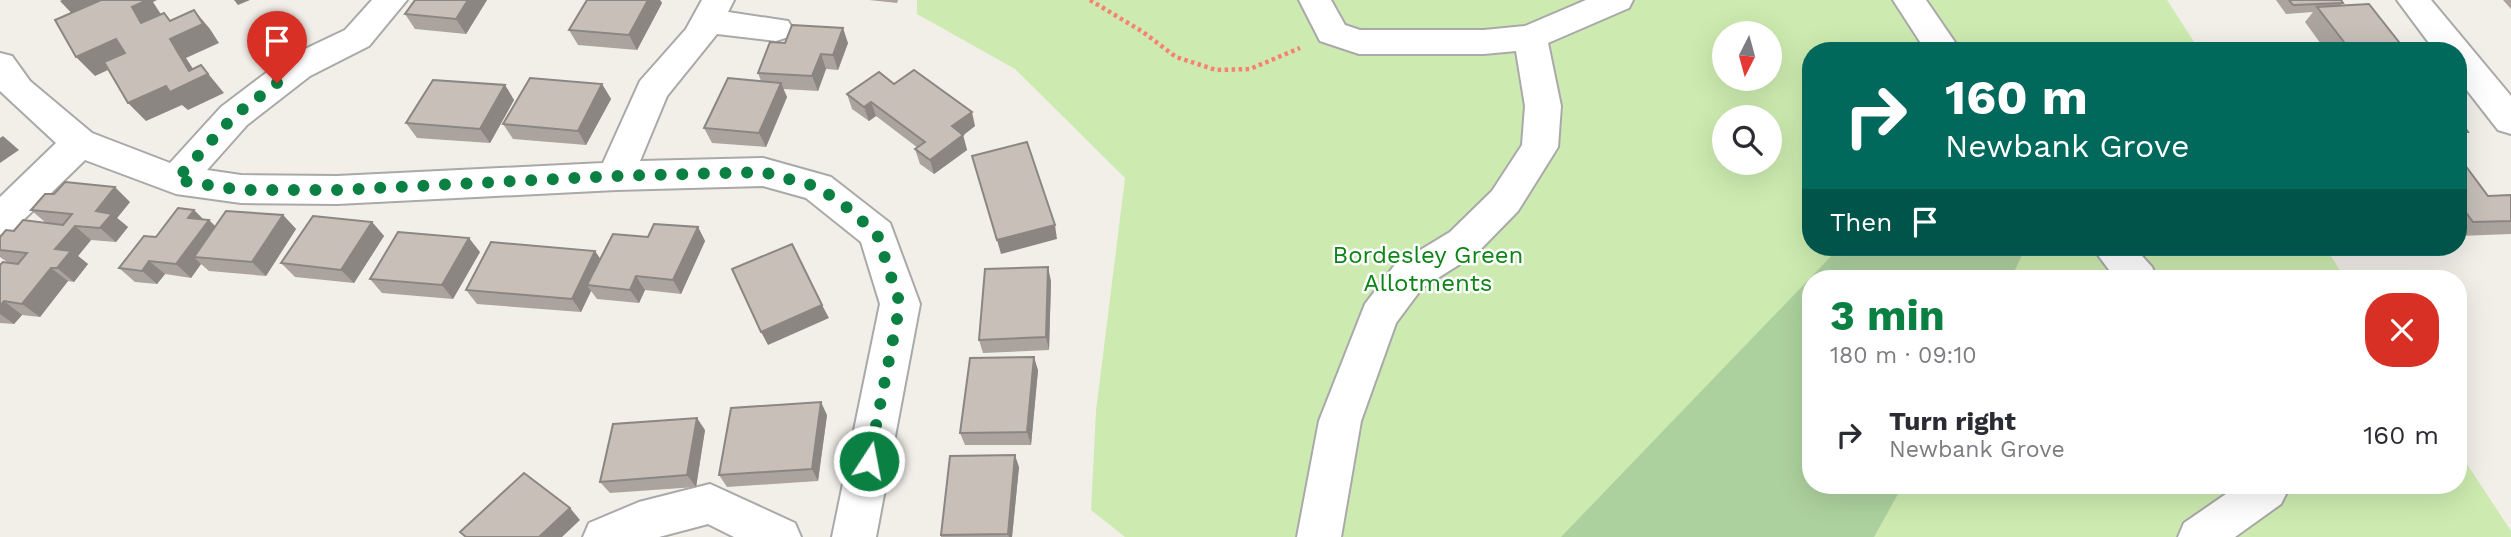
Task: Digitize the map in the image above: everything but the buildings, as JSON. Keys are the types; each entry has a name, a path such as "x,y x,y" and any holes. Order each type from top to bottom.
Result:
{"street":[{"path":"176,180 234,116 298,66 357,38 391,0"},
{"path":"1315,0 1332,33 1359,42 1483,42 1530,37 1617,0"},
{"path":"1909,0 1938,42"},
{"path":"2413,0 2447,42"},
{"path":"616,176 652,90 699,36 713,10 776,29"},
{"path":"1319,537 1340,421 1379,316 1408,277 1464,243 1505,201 1540,147 1543,106 1530,37"},
{"path":"0,65 18,90 79,143 176,180 241,190 337,190 616,176 763,172 818,187 844,205 877,234 900,304 854,537"},
{"path":"2467,66 2511,121"},
{"path":"0,220 79,143"},
{"path":"2119,256 2131,270"},
{"path":"2200,537 2260,494"},
{"path":"605,537 639,522 710,504 779,537"}],"path":[{"path":"1090,0 1143,32 1176,57 1216,70 1250,69 1332,33"}],"green space":[{"name":"Bordesley Green Allotments","path":"917,0 2167,0 2194,42 1802,42 1802,256 2331,256 2340,270 1802,270 1802,494 2467,494 2467,464 2511,531 2511,537 1125,537 1091,510 1096,411 1125,178 1015,69 917,14"},
{"path":"1831,256 2022,256 2015,270 1818,270"},
{"path":"1802,286 1802,494 1898,494 1874,537 1561,537"}],"route":[{"path":"277,83 234,116 176,180 241,190 337,190 616,176 763,172 818,187 844,205 877,234 900,304 869,461"}]}
